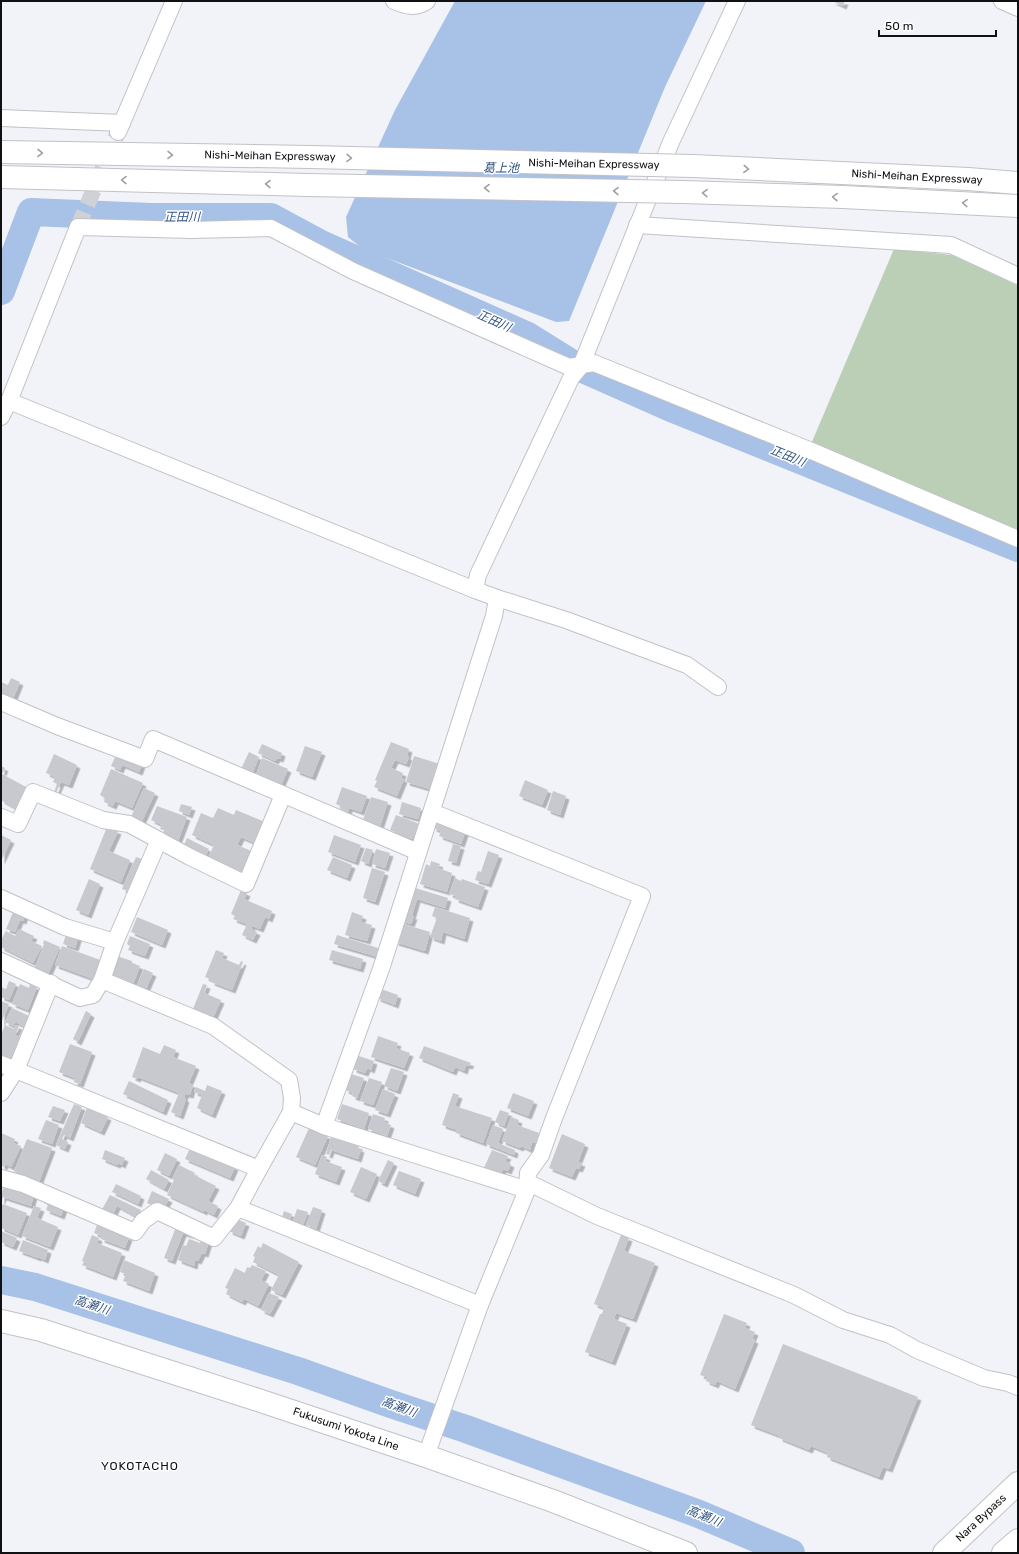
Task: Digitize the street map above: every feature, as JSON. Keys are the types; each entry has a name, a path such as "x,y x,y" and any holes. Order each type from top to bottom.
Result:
{"main road":[{"name":"Nishi-Meihan Expressway","path":"1,152 310,157 693,166 968,179 1018,183"},
{"path":"1,177 684,192 851,198 1018,207"},
{"path":"968,179 1018,178"},
{"name":"Fukusumi Yokota Line","path":"1,1321 41,1330 428,1450 553,1501 650,1547 686,1553"},
{"name":"Nara Bypass","path":"944,1553 1018,1483"},
{"path":"1003,1553 1018,1540"}],"street":[{"path":"1,118 120,128 174,1"},
{"path":"394,1 407,6 424,4 427,1"},
{"path":"475,590 478,575 484,561 570,378 581,366 671,142 737,1"},
{"path":"1002,1 1018,8"},
{"path":"637,225 950,245 1018,276"},
{"path":"1,417 9,401 78,227 191,230 271,228 353,271 569,367 594,363 814,452 1018,539"},
{"path":"9,401 475,590 566,620 687,666 718,687"},
{"path":"324,1126 381,969 494,616 497,598"},
{"path":"1,702 57,726 145,759 153,739 418,852"},
{"path":"1,817 18,824 33,792 103,820 129,824 190,857 246,884 283,795"},
{"path":"428,1450 480,1305 527,1186 528,1173 541,1155 554,1118 642,896 432,812"},
{"path":"1,961 80,998 93,995 102,980 115,942 160,840"},
{"path":"1,898 65,927 115,942"},
{"path":"1,1178 23,1184 135,1232 143,1221 157,1211 214,1238 238,1208 291,1112 292,1098 289,1080 239,1044 213,1026 102,980"},
{"path":"1,1093 16,1070 51,984"},
{"path":"1,1064 259,1169"},
{"path":"291,1112 324,1126 527,1186 597,1216 794,1295 843,1320 890,1335 917,1350 984,1378 1008,1383 1018,1387"},
{"path":"238,1208 480,1305"}],"green space":[{"path":"894,249 952,255 1018,286 1018,533 811,444"}],"water":[{"name":"葛上池","path":"455,1 706,1 665,87 569,321 556,322 363,249 348,237 346,217 395,110"}],"building":[{"path":"832,1 845,1 843,6"},
{"path":"11,678 20,682 13,699 1,694 1,682 8,685"},
{"path":"391,742 409,749 407,756 409,757 406,764 395,760 391,768 403,773 401,778 404,779 397,796 374,787 377,781 375,780"},
{"path":"262,744 282,753 280,759 277,758 275,761 258,753"},
{"path":"305,746 322,752 312,777 296,771"},
{"path":"249,752 259,757 252,774 241,769"},
{"path":"117,753 142,764 139,772 122,765 120,770 111,766"},
{"path":"54,754 77,765 69,785 61,782 56,793 54,792 57,784 53,782 55,777 46,773"},
{"path":"414,756 440,764 433,790 406,782"},
{"path":"262,758 288,769 281,785 256,775"},
{"path":"1,766 5,768 2,774 28,788 17,809 1,800"},
{"path":"111,769 143,783 132,808 115,801 113,806 104,802 105,798 100,795"},
{"path":"525,780 548,790 542,805 519,796"},
{"path":"342,787 367,796 361,812 349,808 348,812 340,809 341,806 336,804"},
{"path":"144,788 155,793 142,821 131,817"},
{"path":"553,791 566,796 560,815 547,810"},
{"path":"371,797 388,802 379,829 362,823"},
{"path":"402,802 421,808 418,819 399,814"},
{"path":"181,804 192,807 189,815 179,811"},
{"path":"157,806 187,817 178,841 164,836 166,831 160,829 162,825 151,820"},
{"path":"218,808 234,815 236,810 265,822 257,844 241,837 237,845 254,852 245,873 208,858 214,845 192,835 201,813 213,818"},
{"path":"396,815 422,825 417,837 413,836 412,839 390,830"},
{"path":"436,819 466,830 461,844 439,836 441,831 433,828"},
{"path":"107,827 118,831 109,851 130,860 121,882 90,869"},
{"path":"1,835 11,840 1,861"},
{"path":"334,835 361,845 355,862 328,852"},
{"path":"187,838 209,849 205,857 183,847"},
{"path":"453,844 461,846 456,863 448,861"},
{"path":"366,848 373,850 368,864 361,861"},
{"path":"376,849 390,853 385,868 372,864"},
{"path":"488,851 499,855 488,884 475,880 478,871 481,872"},
{"path":"136,857 142,859 128,891 122,889"},
{"path":"333,857 352,865 347,878 327,870"},
{"path":"431,861 440,864 438,868 452,873 447,892 420,884 426,864 430,866"},
{"path":"372,868 385,872 375,902 363,898"},
{"path":"455,878 485,887 478,907 455,899 456,896 449,894"},
{"path":"89,879 100,884 88,915 76,910"},
{"path":"412,887 448,898 445,908 417,899 411,924 401,921"},
{"path":"241,890 247,893 244,899 272,911 269,919 265,917 260,929 252,926 251,929 257,932 253,940 242,935 247,924 233,919 235,916 231,914"},
{"path":"435,907 470,918 464,939 443,932 441,941 430,937 437,918 432,916"},
{"path":"14,910 25,915 23,921 20,920 15,932 6,929"},
{"path":"352,912 363,916 361,922 372,925 367,941 345,935"},
{"path":"137,917 168,930 162,945 131,932"},
{"path":"400,923 430,932 425,951 395,942"},
{"path":"19,929 34,936 31,941 42,946 33,963 1,947 1,940 6,931 15,936"},
{"path":"67,931 79,935 75,948 63,944"},
{"path":"337,935 381,949 378,957 334,944"},
{"path":"130,936 150,944 145,956 128,950 130,946 127,944"},
{"path":"44,940 60,947 48,974 26,965 26,963 35,967 44,944"},
{"path":"62,946 100,960 93,979 55,965"},
{"path":"216,950 224,953 222,958 239,965 241,961 243,962 232,990 211,982 212,980 205,977"},
{"path":"332,950 363,959 360,969 329,960"},
{"path":"117,956 132,961 132,963 140,966 132,987 108,978"},
{"path":"144,969 153,973 145,991 136,988"},
{"path":"9,981 16,984 9,1000 1,997 1,987 6,989"},
{"path":"20,984 29,988 30,984 37,987 28,1010 12,1004"},
{"path":"203,984 207,985 204,993 221,1000 213,1018 193,1009"},
{"path":"381,989 398,995 395,1005 377,998"},
{"path":"1,1001 9,1004 1,1023"},
{"path":"12,1008 31,1017 26,1027 15,1022 13,1026 5,1022"},
{"path":"86,1011 91,1014 78,1042 73,1039"},
{"path":"5,1025 14,1029 15,1025 19,1026 15,1035 22,1038 12,1059 4,1056 3,1059 1,1058 1,1035"},
{"path":"378,1036 398,1043 396,1048 410,1053 404,1068 371,1057"},
{"path":"70,1044 92,1052 80,1084 74,1082 75,1078 59,1072"},
{"path":"164,1045 176,1050 173,1057 196,1066 189,1083 193,1085 190,1095 185,1094 184,1098 186,1099 180,1116 171,1112 179,1093 138,1077 137,1079 132,1077 143,1047 160,1054"},
{"path":"424,1046 471,1063 469,1066 466,1065 464,1071 455,1067 453,1072 419,1058"},
{"path":"356,1055 374,1061 371,1070 367,1068 365,1073 353,1069"},
{"path":"391,1068 404,1072 397,1091 384,1086"},
{"path":"351,1074 364,1078 357,1098 352,1096 353,1093 345,1090"},
{"path":"369,1078 382,1082 373,1105 360,1101"},
{"path":"129,1081 168,1100 163,1112 123,1094"},
{"path":"207,1085 222,1091 212,1115 197,1108 202,1095 194,1092 196,1087 205,1091"},
{"path":"383,1089 395,1094 387,1114 375,1110"},
{"path":"453,1093 459,1095 455,1106 492,1118 483,1143 456,1133 457,1130 442,1125"},
{"path":"513,1093 534,1101 528,1116 507,1108"},
{"path":"74,1104 82,1107 70,1138 64,1135 62,1139 68,1142 65,1149 56,1145"},
{"path":"342,1104 369,1113 364,1129 337,1119"},
{"path":"53,1106 65,1110 60,1121 48,1117"},
{"path":"87,1108 108,1117 101,1132 81,1123"},
{"path":"500,1110 509,1113 504,1126 495,1122"},
{"path":"373,1114 385,1118 384,1122 391,1125 387,1136 368,1129"},
{"path":"511,1117 519,1120 517,1125 539,1133 535,1143 532,1142 530,1150 502,1141"},
{"path":"46,1120 59,1125 52,1144 38,1139"},
{"path":"493,1125 503,1129 498,1143 515,1150 514,1155 486,1144"},
{"path":"309,1128 328,1136 315,1165 296,1157"},
{"path":"1,1133 15,1139 13,1143 21,1146 11,1167 5,1164 4,1167 1,1165"},
{"path":"562,1134 585,1144 578,1162 582,1163 579,1169 576,1168 572,1177 549,1168"},
{"path":"331,1137 359,1146 358,1148 361,1149 358,1159 331,1150 329,1155 326,1154"},
{"path":"27,1139 52,1148 39,1182 31,1179 19,1178 20,1174 14,1172"},
{"path":"190,1148 235,1167 230,1178 185,1159"},
{"path":"105,1150 125,1158 122,1165 118,1163 117,1165 102,1159"},
{"path":"492,1150 508,1156 505,1161 511,1164 508,1171 503,1169 501,1175 484,1168"},
{"path":"165,1153 177,1159 169,1176 157,1170"},
{"path":"322,1155 327,1157 325,1161 342,1167 336,1182 315,1174"},
{"path":"388,1160 394,1163 384,1184 378,1181"},
{"path":"179,1165 195,1173 194,1175 216,1186 208,1201 218,1206 214,1215 167,1195 174,1180 172,1179"},
{"path":"361,1167 377,1174 366,1199 350,1192"},
{"path":"151,1170 169,1180 164,1189 146,1179"},
{"path":"399,1171 421,1179 415,1194 393,1185"},
{"path":"116,1184 141,1196 138,1204 112,1192"},
{"path":"4,1186 34,1195 31,1206 3,1197 1,1203 1,1194"},
{"path":"152,1191 169,1199 165,1206 183,1213 181,1218 147,1203"},
{"path":"110,1195 141,1210 137,1217 117,1206 111,1218 100,1213"},
{"path":"45,1199 64,1208 61,1216 46,1210 48,1205 44,1203"},
{"path":"1,1204 27,1213 18,1235 1,1228"},
{"path":"34,1206 41,1208 37,1218 58,1227 50,1247 22,1236"},
{"path":"313,1207 322,1210 316,1229 306,1225"},
{"path":"297,1209 308,1212 303,1225 293,1221"},
{"path":"284,1211 292,1214 290,1220 282,1217"},
{"path":"234,1218 246,1223 241,1236 229,1231"},
{"path":"97,1225 129,1237 125,1248 101,1239 102,1236 94,1233"},
{"path":"176,1227 192,1236 183,1233 172,1261 164,1258"},
{"path":"1,1231 17,1238 13,1247 1,1242"},
{"path":"92,1235 99,1238 97,1243 122,1253 113,1277 82,1265 84,1262 82,1261"},
{"path":"621,1235 629,1238 624,1251 655,1263 633,1319 616,1313 614,1319 627,1324 612,1362 585,1352 600,1314 602,1314 604,1308 594,1304"},
{"path":"202,1238 209,1241 205,1254 202,1253 198,1261 195,1260 194,1266 178,1260 183,1245 186,1246 189,1239 200,1243"},
{"path":"23,1240 48,1250 45,1260 19,1251"},
{"path":"263,1243 299,1262 282,1295 271,1290 279,1275 253,1262 255,1257 253,1256 258,1246 261,1248"},
{"path":"124,1260 155,1273 149,1291 123,1281 126,1274 120,1272"},
{"path":"252,1265 266,1271 261,1280 269,1284 258,1306 244,1299 242,1302 226,1294 228,1289 225,1288 235,1268 245,1273 247,1267 250,1268"},
{"path":"269,1293 279,1297 270,1314 261,1310"},
{"path":"724,1314 747,1323 745,1328 755,1332 752,1339 755,1340 735,1389 717,1381 715,1385 706,1381 707,1377 700,1375"},
{"path":"783,1344 918,1397 889,1469 883,1467 879,1477 827,1457 828,1453 811,1446 809,1450 779,1438 780,1436 751,1425"}],"waterway":[{"name":"正田川","path":"1,291 31,212 151,217 271,217 321,244 528,336 576,366 671,408 1018,548"},
{"name":"高瀬川","path":"1,1280 35,1287 298,1371 466,1429 699,1514 791,1553"}],"tunnel":[{"path":"78,227 118,132"}],"district":[{"name":"YOKOTACHO","path":"140,1466"}]}
